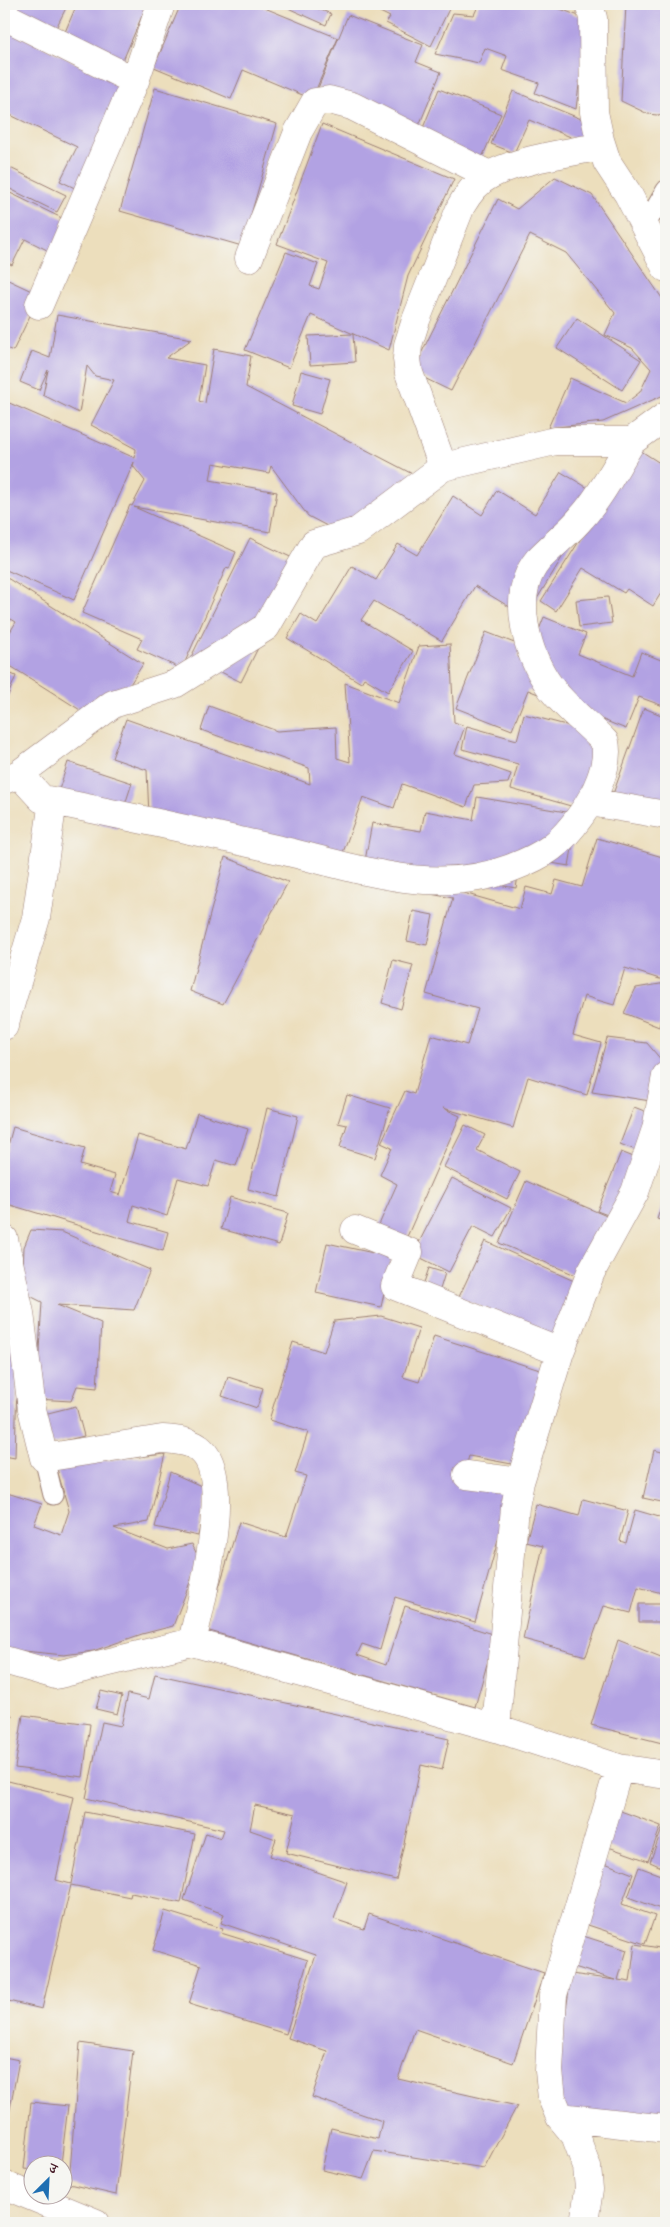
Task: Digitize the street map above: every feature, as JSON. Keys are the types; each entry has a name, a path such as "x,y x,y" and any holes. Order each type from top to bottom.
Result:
{"street":[{"path":"39,305 135,81 161,4"},
{"path":"589,4 593,18 594,112 602,146 607,162 628,194 666,268"},
{"path":"4,16 135,81"},
{"path":"249,258 298,132 314,102 329,100 352,106 488,175"},
{"path":"444,467 409,373 407,359 408,345 416,320 461,206 471,190 488,175 526,163 602,146"},
{"path":"632,441 555,442 444,467 358,531 314,544 266,627 175,684 113,704 11,777 42,799 274,848 357,870 408,880 446,882 488,877 548,852 568,834 590,802 606,758 605,742 552,689 539,670 525,622 522,599 531,570 539,559 584,516 632,441 666,416"},
{"path":"4,1026 36,918 53,801"},
{"path":"590,802 666,814"},
{"path":"496,1728 515,1507 520,1482 560,1352 591,1272 635,1192 656,1129 666,1076"},
{"path":"355,1230 409,1252 395,1286 560,1352"},
{"path":"4,1238 9,1291 20,1313 32,1409 44,1458 162,1439 178,1440 192,1444 203,1451 213,1474 214,1528 209,1569 192,1642"},
{"path":"467,1475 520,1482"},
{"path":"4,1660 56,1675 192,1642 496,1728 619,1768 666,1775"},
{"path":"584,2223 589,2189 587,2167 575,2135 560,2117 552,2098 549,2070 553,1996 619,1768"},
{"path":"560,2117 666,2129"},
{"path":"4,2185 96,2223"}],"lane":[{"path":"645,226 666,190"},
{"path":"44,1458 53,1495"}],"building":[{"path":"4,4 68,4 55,30"},
{"path":"77,4 147,4 121,65 62,39"},
{"path":"181,4 255,4 338,38 312,99 243,70 231,99 154,67"},
{"path":"279,4 313,4 312,6 331,14 326,25"},
{"path":"364,4 445,4 450,7 431,46 386,23 390,17"},
{"path":"479,4 547,4 587,19 576,109 535,93 539,83 502,70 507,56 485,48 479,63 435,54 453,13 474,15"},
{"path":"626,4 666,4 666,116 648,114 621,101"},
{"path":"348,15 423,45 416,62 441,72 418,128 318,88"},
{"path":"4,28 128,88 79,190 60,181 77,147 4,112"},
{"path":"155,88 277,124 242,246 120,211"},
{"path":"439,89 501,114 481,160 420,135"},
{"path":"513,91 591,123 583,142 529,120 514,153 491,144"},
{"path":"322,124 454,179 408,276 389,350 311,315 289,368 245,350 286,252 318,264 310,286 319,289 328,263 277,244"},
{"path":"4,165 66,195 57,212 4,186"},
{"path":"555,177 592,195 666,304 666,394 603,422 548,428 570,378 626,403 640,392 651,369 632,348 605,335 615,313 566,253 530,235 451,391 412,372 498,199 517,209"},
{"path":"4,190 66,220 51,252 25,239 12,265 4,261"},
{"path":"4,278 40,295 13,351 4,347"},
{"path":"57,315 192,339 166,358 205,365 199,401 205,403 214,349 251,356 246,387 422,479 359,543 308,516 271,466 269,473 213,463 210,480 277,492 270,532 134,507 236,552 229,569 226,568 182,669 137,649 142,639 82,613 130,505 132,506 145,481 133,466 134,462 74,600 4,569 4,410 7,402 135,458 136,449 91,425 114,380 95,376 87,366 79,413 43,395 48,370 39,390 20,382 32,351 50,358"},
{"path":"577,318 641,360 622,390 557,348"},
{"path":"353,334 355,362 310,365 308,336"},
{"path":"301,371 330,379 320,414 292,406"},
{"path":"638,449 666,467 666,585 653,606 627,589 624,593 583,568 556,611 541,601"},
{"path":"561,472 600,495 526,617 475,586 442,641 374,601 361,620 413,651 388,692 364,678 361,683 287,638 301,614 317,624 352,566 376,580 398,544 417,555 453,496 482,515 497,490 535,514"},
{"path":"250,538 301,562 241,682 191,657"},
{"path":"4,576 143,664 104,725 4,662 4,642 16,622 11,619 4,629"},
{"path":"608,597 612,623 579,627 576,600"},
{"path":"544,617 586,634 578,654 632,676 641,652 666,662 666,707 639,697 626,729 528,690 512,730 456,708 486,632 522,646 518,657 527,661"},
{"path":"450,644 454,722 465,726 455,754 511,774 508,783 474,785 466,807 402,784 394,808 363,797 336,872 149,816 147,770 112,758 126,719 310,784 309,768 201,730 209,706 277,731 336,727 337,758 350,762 345,683 399,703 419,646"},
{"path":"4,671 16,676 4,705"},
{"path":"644,708 666,717 666,801 613,794"},
{"path":"524,714 585,730 614,734 592,812 511,789 518,764 462,749 467,726 517,740"},
{"path":"68,762 132,783 117,829 53,808"},
{"path":"477,797 578,814 569,866 521,858 516,888 463,879 460,892 520,909 526,887 552,894 556,880 582,887 597,838 666,858 666,981 625,968 614,1005 584,996 573,1035 601,1043 587,1095 528,1077 513,1128 443,1108 460,1116 406,1239 378,1227 397,1184 380,1175 392,1148 381,1143 405,1091 414,1094 431,1035 467,1045 478,1009 426,994 453,898 361,882 372,823 421,831 425,811 473,820"},
{"path":"225,857 288,882 223,1004 190,991"},
{"path":"413,911 433,915 427,945 407,941"},
{"path":"393,960 413,965 401,1009 382,1003"},
{"path":"666,983 666,999 659,1027 624,1013 636,988"},
{"path":"607,1038 647,1043 663,1062 657,1102 592,1092"},
{"path":"347,1095 390,1108 375,1158 340,1147 347,1125 338,1123"},
{"path":"634,1107 652,1114 638,1151 620,1144"},
{"path":"267,1108 298,1116 279,1197 248,1189"},
{"path":"197,1113 248,1129 236,1166 216,1160 208,1186 178,1178 167,1216 133,1205 129,1221 168,1232 163,1251 4,1203 4,1160 13,1127 85,1148 80,1165 115,1175 110,1192 120,1195 138,1135 186,1149"},
{"path":"465,1125 485,1135 477,1150 520,1172 507,1199 444,1167"},
{"path":"621,1152 641,1160 618,1219 597,1211"},
{"path":"452,1178 511,1208 495,1237 473,1226 449,1272 413,1254"},
{"path":"526,1181 611,1218 585,1279 499,1243"},
{"path":"666,1193 666,1222 657,1219"},
{"path":"230,1197 288,1213 279,1245 221,1229"},
{"path":"31,1230 62,1232 150,1270 134,1310 57,1305 101,1323 97,1388 77,1386 71,1401 36,1399 42,1302 22,1292 24,1247"},
{"path":"485,1241 583,1285 557,1341 459,1297"},
{"path":"327,1243 392,1257 381,1307 316,1293"},
{"path":"429,1268 445,1273 438,1296 421,1291"},
{"path":"381,1316 419,1328 403,1377 419,1382 434,1336 546,1372 517,1465 469,1456 461,1485 511,1494 475,1622 395,1597 380,1650 362,1644 357,1655 386,1665 405,1606 495,1635 475,1707 206,1630 239,1522 286,1537 306,1476 295,1473 308,1432 269,1420 293,1342 324,1352 334,1321"},
{"path":"4,1330 15,1333 17,1379 15,1458 4,1456"},
{"path":"228,1377 263,1388 257,1408 222,1396"},
{"path":"76,1406 84,1436 52,1444 44,1414"},
{"path":"654,1450 666,1453 666,1503 643,1498"},
{"path":"165,1454 149,1522 114,1528 168,1549 192,1544 199,1559 173,1626 142,1634 93,1651 64,1655 4,1649 4,1492 42,1504 34,1525 61,1535 69,1511 56,1466"},
{"path":"170,1472 208,1489 198,1536 155,1527"},
{"path":"583,1499 628,1511 620,1541 626,1543 635,1510 666,1519 666,1594 638,1587 631,1613 604,1606 586,1656 523,1639 543,1546 526,1542 536,1504 579,1516"},
{"path":"639,1604 666,1604 666,1622 639,1622"},
{"path":"618,1640 666,1659 666,1744 591,1725"},
{"path":"155,1674 449,1739 442,1770 421,1765 396,1880 286,1853 295,1814 255,1805 250,1830 276,1839 270,1856 347,1882 334,1919 364,1929 369,1914 544,1973 513,2063 415,2029 398,2079 517,2106 484,2168 374,2151 363,2179 322,2170 331,2128 378,2139 382,2121 312,2097 327,2051 288,2038 316,1955 221,1923 224,1914 184,1900 206,1833 221,1838 224,1830 86,1798 102,1722 121,1726 128,1694 149,1699"},
{"path":"101,1691 122,1696 117,1714 96,1709"},
{"path":"4,1713 12,1715 5,1749 4,1749"},
{"path":"23,1715 90,1724 83,1777 15,1768"},
{"path":"4,1780 74,1797 56,1880 71,1884 85,1812 195,1834 181,1903 131,1893 130,1897 71,1885 42,2009 4,2000"},
{"path":"610,1807 661,1826 648,1861 600,1844"},
{"path":"666,1818 666,1869 650,1862"},
{"path":"597,1860 633,1874 622,1904 655,1916 645,1944 576,1921"},
{"path":"639,1867 666,1877 666,1911 628,1897"},
{"path":"165,1911 223,1929 221,1933 308,1960 286,2034 189,2004 201,1965 153,1950"},
{"path":"574,1933 627,1950 618,1980 630,1982 635,1944 666,1949 666,2111 664,2125 552,2116 571,1974 615,1980 565,1964"},
{"path":"80,2043 133,2051 116,2195 72,2185 71,2154"},
{"path":"4,2057 19,2060 7,2125 4,2125"},
{"path":"31,2102 68,2106 62,2154 26,2154"}]}
